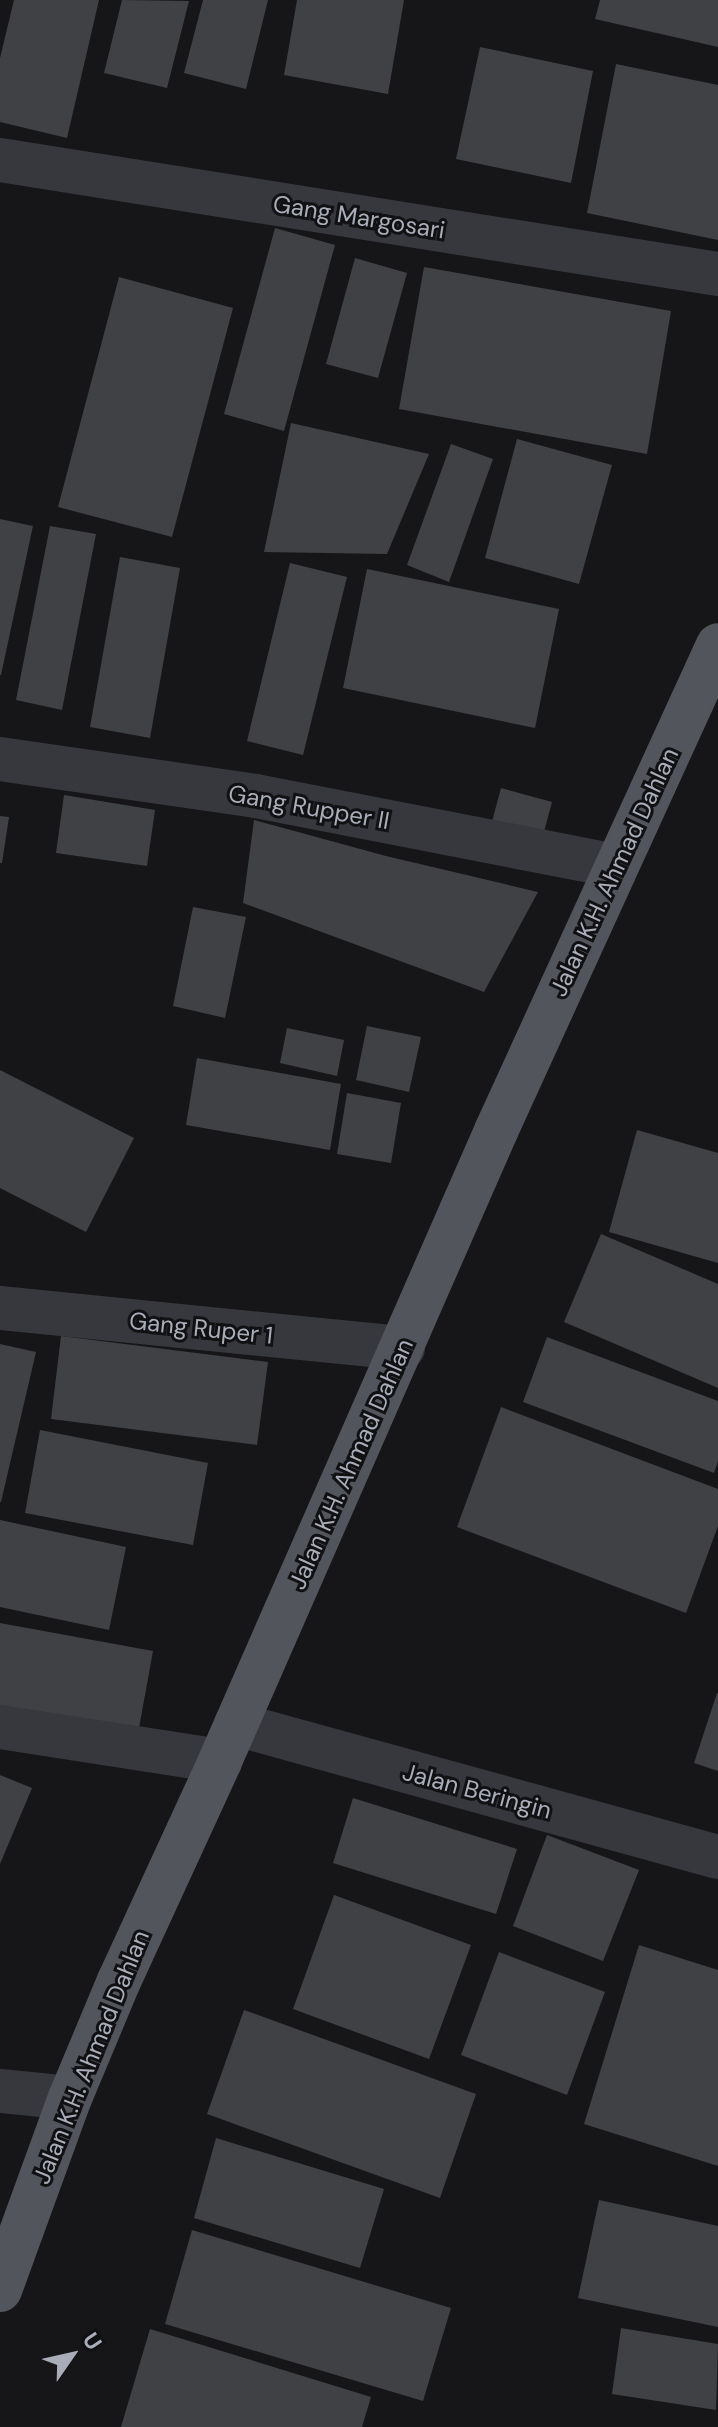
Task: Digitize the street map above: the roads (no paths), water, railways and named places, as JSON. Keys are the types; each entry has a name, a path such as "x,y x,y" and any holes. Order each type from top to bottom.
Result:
{"main road":[{"name":"Jalan K.H. Ahmad Dahlan","path":"0,2290 70,2098 496,1131 718,645"}],"street":[{"name":"Gang Margosari","path":"0,160 718,274"},
{"name":"Gang Rupper II","path":"0,759 256,796 616,866"},
{"name":"Gang Ruper 1","path":"0,1308 403,1348"},
{"name":"Jalan Beringin","path":"0,1727 228,1743 718,1857"},
{"path":"0,2091 70,2098"}]}
